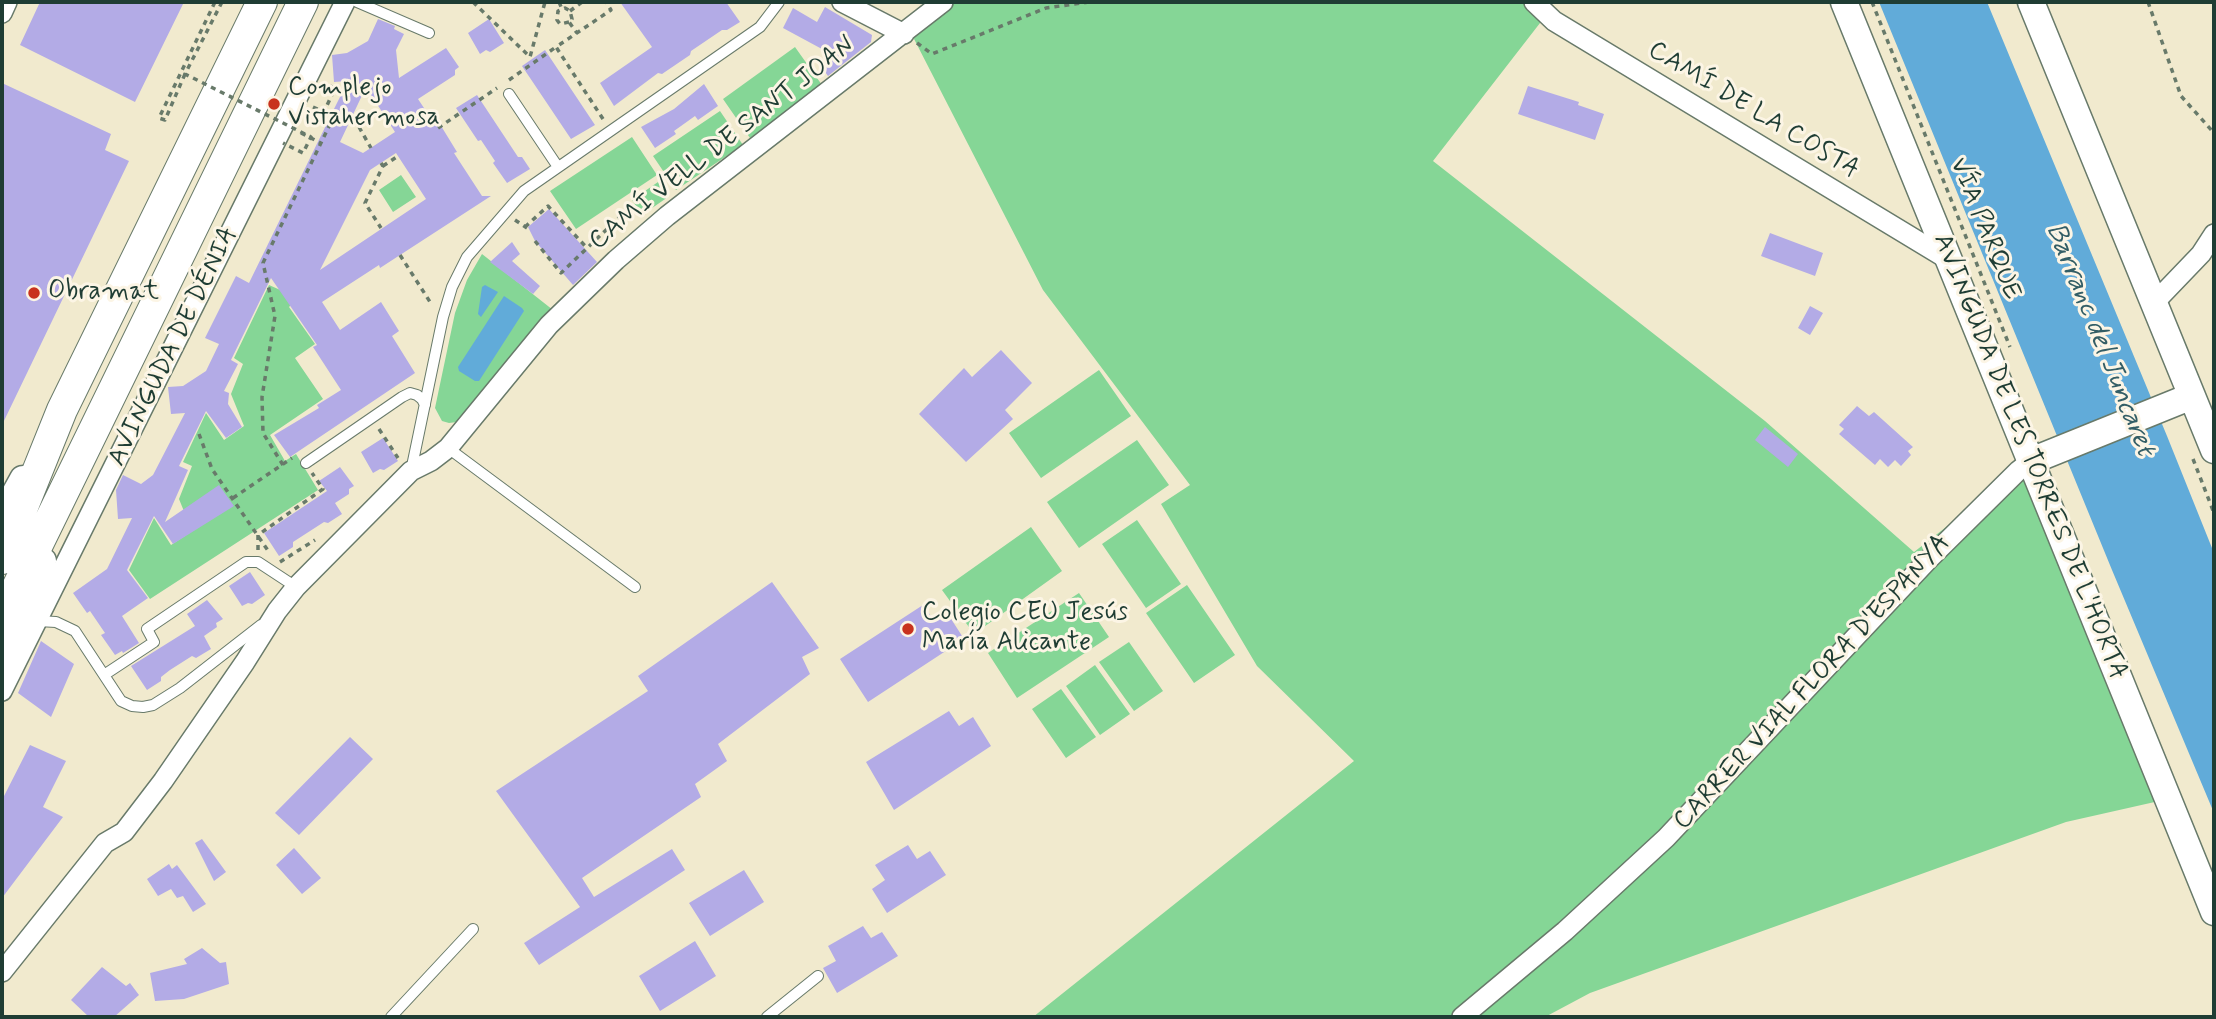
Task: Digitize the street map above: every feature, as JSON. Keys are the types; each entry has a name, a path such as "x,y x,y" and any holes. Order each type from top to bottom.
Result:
{"main road":[{"path":"2,517 62,410 262,2"},
{"name":"AVINGUDA DE DÉNIA","path":"2,618 303,2"},
{"name":"AVINGUDA DE LES TORRES DE L'HORTA","path":"1844,2 2214,912"},
{"path":"2031,2 2214,450"},
{"name":"CARRER VIAL FLORA D'ESPANYA","path":"2031,461 2192,396"},
{"path":"2,559 62,410"},
{"name":"AVINGUDA DE DÉNIA","path":"2,670 96,428"}],"street":[{"path":"2,13 8,2"},
{"name":"AVINGUDA DE DÉNIA","path":"2,691 345,2"},
{"path":"842,2 904,34"},
{"name":"CAMÍ VELL DE SANT JOAN","path":"2,972 105,843 124,832 163,780 237,657 296,587 411,471 448,448 549,325 616,260 667,216 943,2"},
{"name":"CAMÍ DE LA COSTA","path":"1534,2 1554,21 1949,260"},
{"path":"2154,303 2201,254 2214,234"},
{"name":"CARRER VIAL FLORA D'ESPANYA","path":"1462,1017 1565,931 1667,838 1929,559 2031,461"}],"lane":[{"path":"358,2 429,33"},
{"path":"411,471 443,317 452,287 463,264 514,201 558,167 760,27 779,2"},
{"path":"509,94 558,167"},
{"path":"306,463 410,393 422,399 425,405"},
{"path":"448,448 635,587"},
{"path":"104,675 155,642 147,629 246,562 258,562 296,587"},
{"path":"38,621 56,622 75,631 121,701 132,706 153,705 237,657"},
{"path":"391,1017 473,929"},
{"path":"767,1017 818,976"}],"path":[{"path":"215,2 159,118 165,120 222,2"},
{"path":"473,2 530,57 545,2"},
{"path":"559,2 562,9"},
{"path":"570,11 582,2"},
{"path":"606,2 611,10 556,47 611,131"},
{"path":"904,34 932,54 1045,8 1089,2"},
{"name":"VÍA PARQUE","path":"1872,2 2011,350"},
{"path":"2148,2 2181,96 2214,132"},
{"path":"562,9 570,11"},
{"path":"562,9 558,11 556,20 560,24 572,19 570,11"},
{"path":"569,22 576,33"},
{"path":"185,74 311,137 303,153 283,143"},
{"path":"283,465 263,433 262,397 275,316 263,263 334,116 324,112"},
{"path":"359,127 371,148"},
{"path":"381,228 365,203 382,164 398,156"},
{"path":"525,227 548,206 588,248"},
{"path":"535,241 561,272 629,208"},
{"path":"400,255 432,304 429,314"},
{"path":"372,418 396,455"},
{"path":"199,433 212,469 270,554"},
{"path":"258,535 323,489 306,463"},
{"path":"258,535 258,562"},
{"path":"276,564 322,536"}],"green space":[{"path":"949,2 1533,2 1547,14 1433,161 1765,421 1914,552 2031,461 2168,799 2066,822 1590,993 1545,1017 1033,1017 1354,761 1257,666 1161,504 1190,485 1043,290 912,35"},
{"path":"795,47 822,85 750,138 723,99"},
{"path":"720,111 743,145 676,190 653,156"},
{"path":"632,137 657,175 576,229 550,191"},
{"path":"401,175 416,197 393,212 379,190"},
{"path":"658,182 668,197 642,215 632,200"},
{"path":"482,254 553,310 457,422 449,423 442,421 435,408 455,313 467,280"},
{"path":"269,285 287,293 293,303 289,307 315,344 295,358 323,399 270,435 285,461 296,454 318,490 150,599 129,570 154,518 171,545 192,531 179,499 192,466 183,462 206,413 224,440 244,426 231,394 243,364 234,358"},
{"path":"1099,370 1131,416 1041,478 1009,433"},
{"path":"1137,440 1169,485 1079,548 1047,502"},
{"path":"1137,520 1181,584 1146,608 1102,544"},
{"path":"1031,527 1062,571 974,634 942,590"},
{"path":"1187,585 1235,655 1194,683 1146,613"},
{"path":"1079,593 1109,637 1017,698 988,653"},
{"path":"1129,642 1163,691 1134,711 1099,662"},
{"path":"1095,665 1130,714 1100,735 1066,686"},
{"path":"1061,689 1096,737 1066,758 1032,709"}],"water":[{"name":"Barranc del Juncaret","path":"1879,2 1987,2 2167,436 2214,553 2214,813 2112,570"},
{"path":"485,285 498,292 481,317 478,314 482,287"},
{"path":"504,296 524,311 479,381 475,381 459,371 458,367"}],"building":[{"path":"40,2 184,2 135,102 20,45"},
{"path":"620,2 726,2 740,22 722,30 614,106 600,83 652,47"},
{"path":"825,7 872,35 871,42 828,76 820,65 833,55 783,28 793,8 817,22"},
{"path":"378,19 395,26 394,29 404,34 396,50 399,78 446,48 459,67 455,70 455,75 418,99 434,123 438,121 457,152 454,153 482,196 491,196 322,302 340,330 381,302 399,331 392,336 415,373 290,457 274,435 319,408 317,405 341,390 313,347 317,345 271,278 231,360 238,364 224,391 229,393 228,404 242,427 226,438 206,411 179,466 188,470 165,522 219,485 234,506 173,544 154,516 127,570 148,598 122,616 139,643 115,655 101,635 105,633 73,593 107,569 132,518 118,519 116,490 123,475 141,484 153,475 185,413 171,414 168,387 183,386 206,371 219,344 205,338 236,276 249,283 348,81 334,82 332,55 347,53 368,41","holes":["366,87 395,132 363,153 340,142","396,153 426,199 320,270 370,170"]},
{"path":"489,19 504,43 490,52 486,50 480,54 468,33"},
{"path":"545,50 595,125 571,139 522,66"},
{"name":"Obramat","path":"2,83 111,134 105,150 129,161 2,425"},
{"path":"704,84 718,106 698,120 695,116 674,131 676,134 655,148 641,127 674,109"},
{"path":"1528,86 1579,102 1578,105 1604,114 1595,140 1518,114"},
{"path":"477,95 518,157 522,157 530,169 507,183 481,140 478,141 456,108"},
{"path":"549,209 597,262 573,285 535,241 528,227"},
{"path":"1770,233 1823,253 1815,276 1761,256"},
{"path":"512,242 520,254 512,261 540,286 533,294 490,262"},
{"path":"1810,306 1823,313 1810,335 1798,328"},
{"path":"1001,350 1032,383 1005,410 1013,419 966,462 919,414 964,368 972,377"},
{"path":"1857,406 1869,416 1874,412 1913,447 1908,451 1911,455 1901,466 1895,460 1888,467 1880,459 1875,465 1839,434 1844,429 1839,425"},
{"path":"1765,427 1798,454 1788,467 1755,440"},
{"path":"383,438 398,461 373,473 361,452"},
{"path":"340,467 354,486 349,489 349,494 335,503 342,514 293,542 293,547 279,556 264,533 327,491 319,481"},
{"path":"250,572 265,595 252,604 242,606 229,586"},
{"path":"772,582 819,648 802,657 810,674 718,744 727,761 695,784 701,797 582,878 594,897 672,849 685,870 539,965 524,943 580,907 496,791 648,691 638,676"},
{"path":"207,600 223,619 204,636 211,649 196,658 192,656 170,670 161,677 161,681 147,690 131,666 195,626 187,614"},
{"path":"923,605 933,619 946,611 964,639 868,702 840,659"},
{"path":"41,641 74,664 51,717 18,693"},
{"path":"949,711 959,726 973,717 991,746 894,810 866,762"},
{"path":"350,737 373,759 299,835 275,813"},
{"path":"30,745 66,761 43,807 63,817 2,898 2,800"},
{"path":"202,839 226,872 214,881 195,843"},
{"path":"908,845 917,859 930,851 946,875 887,913 872,889 885,880 875,865"},
{"path":"294,848 321,878 302,894 276,865"},
{"path":"169,864 172,869 177,865 206,904 193,912 183,896 177,898 171,889 158,896 147,879"},
{"path":"744,870 764,902 710,936 689,903"},
{"path":"863,926 871,938 882,932 898,956 837,993 823,968 836,961 828,946"},
{"path":"695,941 716,976 660,1011 639,976"},
{"path":"202,948 220,963 226,962 229,984 184,999 155,1001 150,973 187,964 184,959"},
{"path":"102,967 126,986 130,983 139,995 114,1017 89,1017 71,1000"}],"place":[{"name":"Complejo Vistahermosa","path":"274,104"},
{"name":"Obramat","path":"34,293"},
{"name":"Colegio CEU Jesús María Alicante","path":"908,629"}]}
